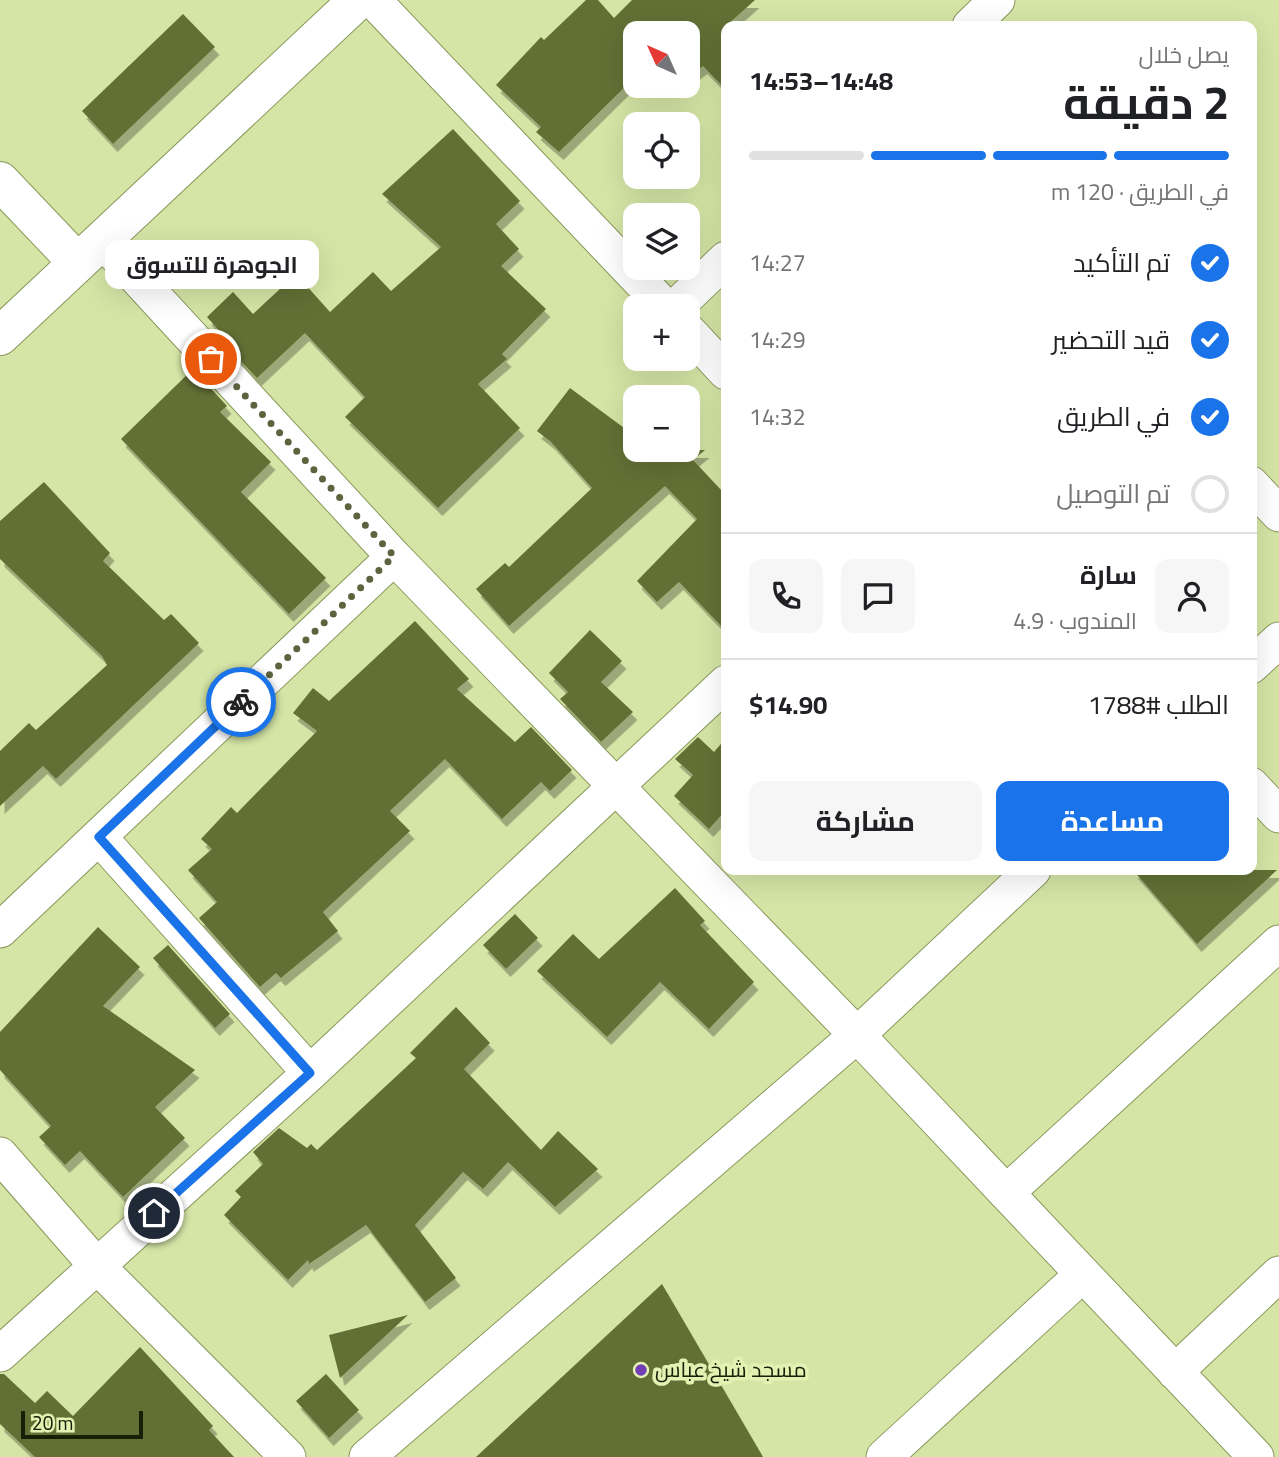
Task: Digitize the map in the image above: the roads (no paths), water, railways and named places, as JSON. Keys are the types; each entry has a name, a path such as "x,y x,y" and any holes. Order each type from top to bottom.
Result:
{"street":[{"path":"0,336 358,0"},
{"path":"373,0 653,294"},
{"path":"975,21 997,0"},
{"path":"0,181 90,251 394,556 614,787 857,1035 1255,1457"},
{"path":"690,294 721,264"},
{"path":"700,344 721,367"},
{"path":"1257,490 1279,514"},
{"path":"0,930 394,556"},
{"path":"1257,660 1279,640"},
{"path":"0,1354 310,1073 721,688"},
{"path":"1257,791 1279,815"},
{"path":"99,837 310,1073"},
{"path":"367,1457 857,1035 1028,875"},
{"path":"1006,1193 1279,943"},
{"path":"0,1154 96,1265 288,1457"},
{"path":"884,1457 1083,1274"},
{"path":"1175,1372 1279,1274"}],"place":[{"name":"الجوهرة للتسوق","path":"211,359"},
{"name":"مسجد شيخ عباس","path":"641,1370"}]}
